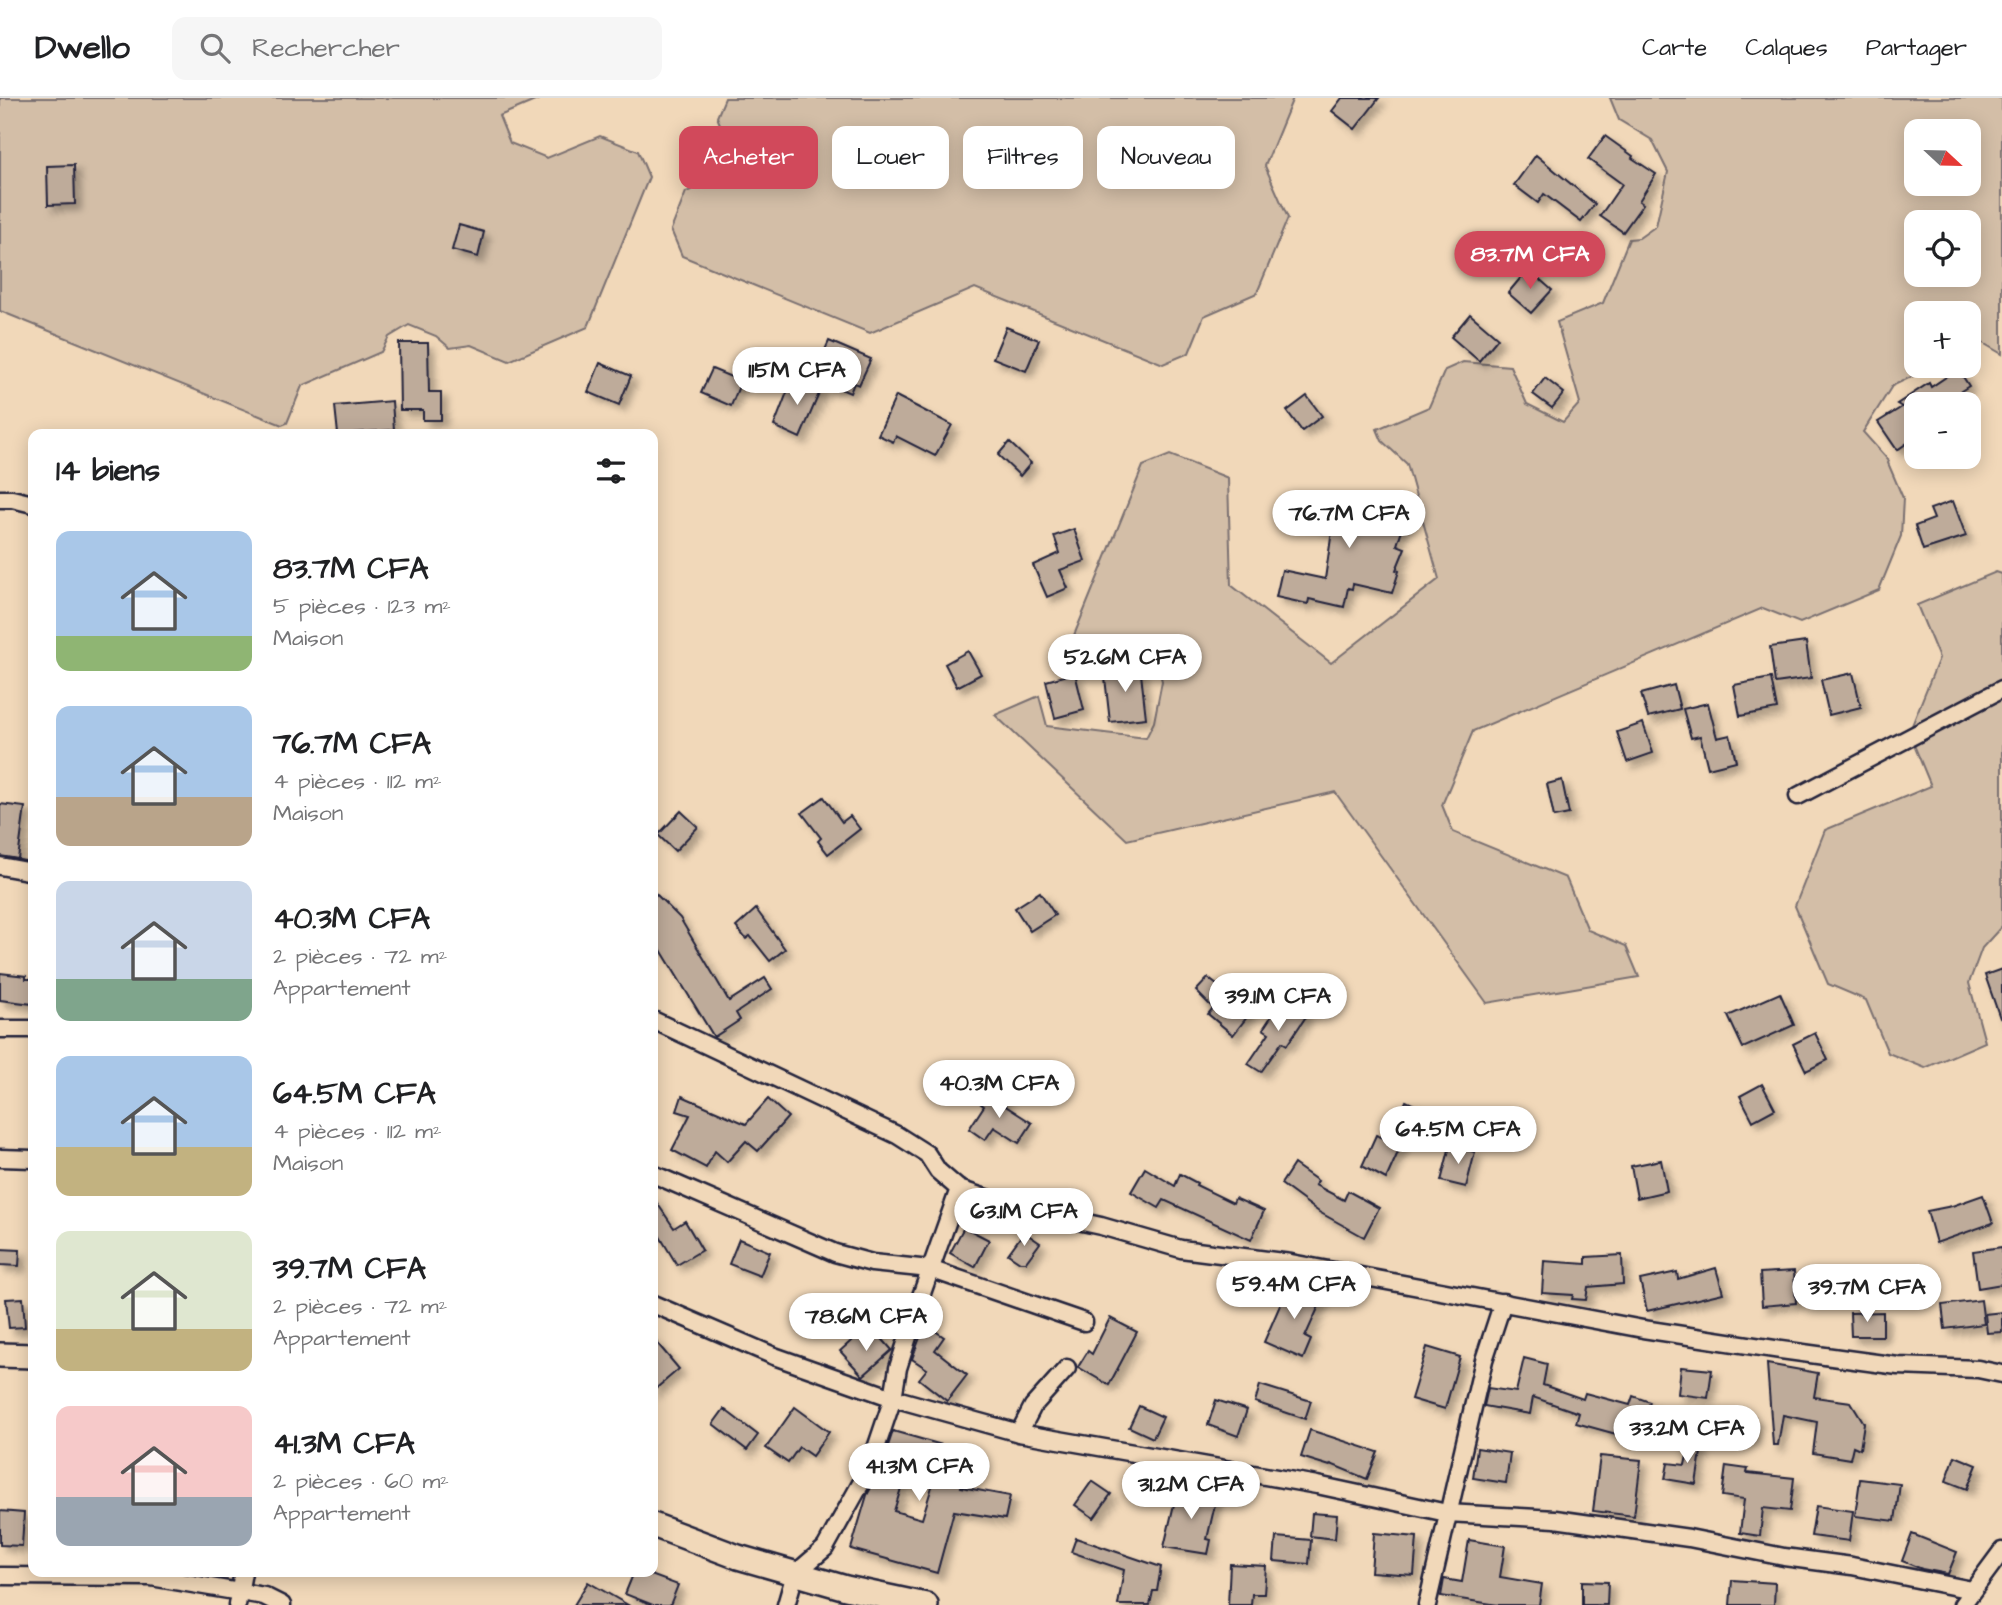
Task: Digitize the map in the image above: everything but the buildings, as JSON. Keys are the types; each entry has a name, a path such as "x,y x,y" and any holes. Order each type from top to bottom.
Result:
{"main road":[{"path":"0,1355 28,1356"},
{"path":"658,1527 738,1557 795,1574 926,1605"}],"street":[{"path":"0,499 28,503"},
{"path":"1798,796 2002,689"},
{"path":"0,866 28,871"},
{"path":"658,1022 897,1135 927,1154 938,1171 960,1189 1013,1208 1101,1226 1181,1248 1291,1263 1643,1329 1898,1366 1978,1369 2002,1374"},
{"path":"0,1030 28,1029"},
{"path":"0,1158 28,1159"},
{"path":"658,1176 835,1253 873,1263 930,1269 1084,1322"},
{"path":"786,1605 795,1574 825,1548 869,1469 893,1398 898,1368 930,1269 960,1189"},
{"path":"1427,1605 1484,1360 1503,1301"},
{"path":"658,1306 774,1356 893,1398 1020,1433 1317,1485 1447,1513 1555,1519 1689,1538 1972,1590"},
{"path":"1020,1433 1033,1406 1067,1368"},
{"path":"1962,1605 2002,1551"},
{"path":"0,1576 28,1576"},
{"path":"151,1577 239,1598 264,1596 282,1605"},
{"path":"239,1598 242,1577"}],"shaded area":[{"path":"0,98 542,98 499,116 510,143 547,158 600,136 638,151 649,177 588,327 509,361 471,345 450,348 436,336 409,325 389,337 381,352 302,386 287,423 282,425 0,311"},
{"path":"725,98 1293,98 1265,166 1288,218 1257,293 1204,316 1189,353 1163,364 975,288 870,333 682,256 671,230 686,192 693,189 818,189 818,126 721,126 717,117"},
{"path":"1610,98 2002,98 2002,354 1981,344 1981,301 1904,301 1904,378 1909,378 1892,386 1863,432 1889,461 1903,498 1901,536 1879,590 1800,623 1763,608 1473,731 1442,805 1453,832 1566,878 1588,930 1626,946 1639,977 1487,1003 1335,792 1127,840 995,715 1039,696 1047,726 1146,738 1154,722 1162,681 1151,638 1066,655 1143,466 1170,455 1228,478 1231,585 1331,663 1439,579 1407,464 1382,441 1377,429 1429,407 1445,370 1463,362 1510,366 1527,404 1563,422 1580,403 1557,322 1603,303 1629,239 1639,238 1656,226 1668,172 1652,140 1619,120"},
{"path":"1996,572 2002,574 2002,926 1982,948 1969,983 1985,1042 1925,1068 1888,1053 1866,1000 1828,984 1795,906 1825,830 1931,786 1909,733 1939,658 1917,605"}]}
